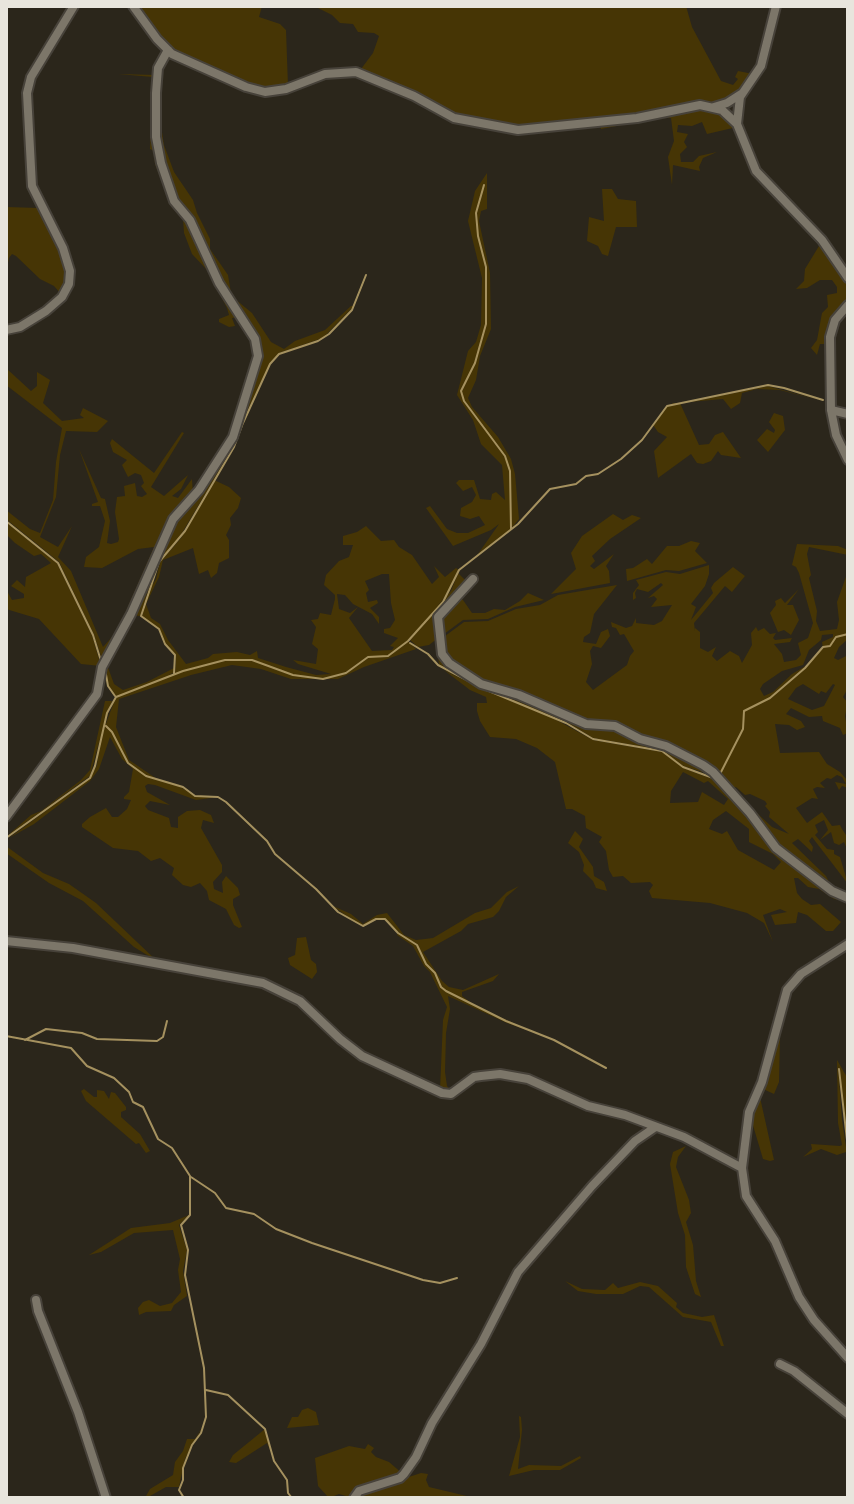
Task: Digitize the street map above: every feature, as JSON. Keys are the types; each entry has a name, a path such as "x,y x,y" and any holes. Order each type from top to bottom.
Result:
{"street":[{"path":"6,330 20,327 46,311 62,297 69,284 70,271 63,248 32,186 27,93 31,77 74,6"},
{"path":"133,6 168,50 235,82 265,92 286,89 325,74 356,72 414,96 454,118 518,130 637,118 700,105 713,107 728,114 737,124 756,171 822,240 848,278"},
{"path":"713,107 727,103 742,93 761,66 776,6"},
{"path":"6,817 97,694 102,667 131,614 173,519 199,490 233,437 258,356 255,339 219,283 190,220 174,201 161,163 156,137 156,93 158,68 168,50"},
{"path":"737,124 742,93"},
{"path":"848,305 835,320 830,337 831,410 836,435 848,460"},
{"path":"831,410 848,414"},
{"path":"473,579 438,617 442,654 449,663 481,684 519,695 586,724 615,726 703,765 750,813 776,848 832,891 848,898"},
{"path":"6,941 73,948 263,983 300,1001 362,1056 442,1093 451,1094 474,1077 514,1076 541,1083 588,1106 625,1115 698,1143 742,1168"},
{"path":"848,944 801,974 787,990 762,1082 749,1112 742,1168 746,1196 775,1241 799,1297 814,1320 848,1358"},
{"path":"354,1498 359,1491 404,1474 481,1344 518,1272 592,1186 635,1141 655,1127"},
{"path":"36,1300 106,1498"},
{"path":"780,1364 794,1371 848,1414"}],"shaded area":[{"path":"136,6 262,6 259,17 280,24 286,30 288,86 274,90 255,88 173,52"},
{"path":"314,6 686,6 692,27 721,81 733,85 738,79 735,77 738,71 753,74 737,94 713,105 518,128 455,116 364,73 325,72 335,68 361,69 373,53 379,36 358,32 353,24 340,23"},
{"path":"118,74 156,75 160,163 239,317 232,318 235,326 229,327 219,322 219,319 229,315 227,308 208,271 192,254 184,233 183,218 166,192 155,164 154,151 150,149 153,77"},
{"path":"159,74 160,119 164,145 174,172 193,200 210,239 210,249 228,275 231,293 252,313 271,342 284,349 295,341 325,330 354,306 323,338 279,353 270,363 234,446 179,538 159,562 140,616 132,615 174,520 230,446 260,357 176,200 157,137"},
{"path":"713,108 737,127 707,134 702,122 692,126 678,125 677,132 688,134 684,142 687,147 680,154 681,162 693,162 699,156 717,152 703,158 700,171 673,165 672,185 668,157 674,141 671,118 601,129 599,123 679,109"},
{"path":"487,173 487,209 481,211 479,221 490,273 491,329 468,398 511,459 519,519 511,529 478,554 499,524 453,546 426,508 430,506 447,529 468,533 485,525 479,516 470,519 460,516 461,508 472,502 476,495 472,487 463,491 456,483 459,480 474,480 480,499 491,500 496,492 505,500 502,465 481,444 473,420 457,395 468,351 476,342 481,325 482,278 468,221 475,191"},
{"path":"602,189 612,189 618,199 636,201 637,227 616,227 608,256 587,241 589,217 604,221"},
{"path":"6,207 39,208 58,240 68,277 62,295 12,254 6,272"},
{"path":"822,241 848,280 848,303 841,312 829,344 820,344 817,355 811,348 817,340 822,313 828,307 827,295 837,293 837,287 832,280 820,280 807,288 796,289 804,281 805,269"},
{"path":"6,368 31,391 37,386 37,372 50,380 43,403 62,421 84,418 80,415 83,408 108,421 97,432 66,431 56,497 40,537 58,547 72,526 58,557 71,571 103,647 113,636 116,639 103,662 94,635 59,562 6,519 6,510 40,533 53,500 62,428 6,385"},
{"path":"768,386 822,401 780,390 757,389 742,393 740,403 731,409 723,399 689,402"},
{"path":"680,403 699,445 709,444 715,435 723,432 741,458 721,455 718,451 711,461 703,464 697,463 691,454 658,478 654,451 667,437 653,425 667,406"},
{"path":"774,413 783,416 785,430 768,452 757,440 767,429 774,433 769,422"},
{"path":"182,432 151,487 164,496 188,475 181,489 172,496 178,498 192,479 193,496 180,510 122,628 120,625 154,547 138,549 102,568 84,567 86,557 99,547 105,521 100,506 92,506 98,502 79,449 101,498 105,499 110,521 107,543 111,544 119,539 115,512 117,497 125,496 124,486 135,483 137,496 147,494 141,486 144,483 141,475 135,473 128,477 122,465 127,460 113,452 112,439 154,473"},
{"path":"214,480 229,487 241,498 230,518 231,525 226,535 229,558 219,563 217,573 211,578 208,570 199,574 193,548 163,560 159,577 146,604 151,618 160,624 186,664 213,654 237,652 250,655 257,651 258,658 286,667 316,675 331,674 293,660 316,664 318,649 312,644 316,627 311,620 318,619 320,613 331,615 335,599 335,595 324,585 326,575 339,561 349,557 353,545 343,545 343,536 366,526 381,541 394,540 412,555 432,584 439,577 434,566 445,577 456,568 459,570 450,591 435,609 451,591 458,573 466,581 444,606 438,638 429,645 418,647 410,640 415,631 408,641 416,649 338,679 291,679 261,669 232,665 119,699 116,727 129,760 157,779 176,784 195,796 218,797 196,800 155,785 145,786 147,792 170,805 150,801 145,806 169,818 171,827 178,828 178,817 187,811 200,810 211,815 214,823 203,820 201,828 222,865 222,872 213,882 214,889 223,893 222,882 226,876 238,888 240,895 233,899 233,905 242,927 239,928 234,925 226,909 209,900 207,891 200,883 191,887 183,885 172,875 174,868 160,858 151,861 138,851 113,848 82,827 90,817 106,808 112,817 118,817 131,800 124,797 129,792 133,769 122,759 110,737 99,769 90,781 34,824 9,838 90,778 97,765 100,739 90,776 6,837 90,770 105,701 112,701 103,732 115,699 119,696 109,686 104,667 106,662 114,684 123,690 174,668 169,675 175,674 176,655 165,644 159,629 142,616 147,593 156,579 160,562 181,538","holes":["389,574 395,620 390,628 384,629 384,633 398,638 390,646 394,647 392,650 372,651 349,618 358,607 350,613 339,609 337,594 345,595 353,604 372,614 379,624 379,617 370,608 378,603 377,600 368,602 366,593 369,590 365,581"]},
{"path":"613,514 623,520 632,515 641,518 610,539 592,556 595,561 590,566 594,569 614,554 606,566 610,583 551,594 576,569 571,553 582,536"},
{"path":"6,522 57,563 92,635 101,666 81,664 39,619 6,609 6,589 12,600 24,598 24,594 11,586 17,580 25,587 26,577 51,563 41,554 34,556 15,543 6,534"},
{"path":"691,541 700,543 695,551 707,563 627,581 626,569 647,559 652,564 667,546 679,546"},
{"path":"797,544 838,546 848,550 848,555 809,547 807,554 820,631 837,629 837,602 847,574 848,577 848,639 839,647 834,658 838,660 848,655 848,688 843,697 848,703 845,716 848,733 843,735 840,728 823,721 822,716 809,717 791,708 786,714 801,721 805,727 797,730 789,725 775,724 780,753 819,752 827,764 848,781 848,788 842,786 839,790 835,782 846,784 842,777 827,778 820,783 825,788 813,789 818,799 812,798 796,808 807,823 822,812 832,826 840,825 848,838 848,851 844,842 839,845 834,843 831,832 820,840 828,830 824,820 815,825 818,832 815,835 827,849 834,850 834,854 840,857 848,884 812,837 809,841 812,852 798,839 792,843 826,876 830,884 848,892 848,897 777,847 719,777 629,731 586,723 482,683 443,654 441,639 464,622 488,621 516,609 540,605 558,595 617,585 594,614 590,633 584,637 583,642 596,644 601,632 608,629 610,636 601,648 593,646 590,651 592,664 586,682 593,690 627,665 634,651 624,634 620,635 611,622 626,628 632,626 636,618 636,623 654,625 662,621 672,605 651,607 657,599 654,596 648,598 663,585 661,583 648,592 637,589 633,600 633,593 639,585 636,580 666,572 680,574 709,565 705,586 691,604 696,607 691,620 713,593 711,588 714,583 733,567 745,576 732,592 725,586 694,623 695,631 695,628 700,632 700,648 708,652 716,647 712,656 717,661 730,651 739,656 742,663 752,645 751,633 756,627 758,631 764,628 770,634 776,633 775,640 792,638 790,642 774,644 784,662 796,660 801,655 798,643 808,638 813,623 799,573 792,565","holes":["833,634 833,637 822,642 823,648 809,664 764,696 760,689 763,684 782,671 803,665 809,650 821,640 822,635","803,684 819,694 821,691 826,693 835,685 824,706 812,710 788,699","734,788 765,801 769,817 789,834 772,827"]},
{"path":"799,589 787,605 793,605 799,620 791,635 784,630 778,632 770,613 776,605 775,601 781,598 785,603"},
{"path":"528,593 544,600 515,607 488,619 463,620 440,637 439,617 457,597 472,613 485,613 494,609 505,610"},
{"path":"437,650 449,665 561,717 611,728 663,747 715,776 683,766 662,750 593,738 567,722 542,712 593,740 662,752 686,769 715,778 752,818 766,840 848,899 848,902 834,899 794,878 797,893 802,899 811,905 820,904 841,922 833,931 826,931 807,915 798,912 796,923 775,925 771,915 787,912 780,909 763,915 773,942 764,923 747,913 710,903 652,898 649,891 653,885 650,882 631,883 623,876 613,877 606,851 599,842 602,837 586,828 585,816 566,809 555,762 537,748 516,739 490,737 477,711 477,703 487,703 486,697 470,690 444,670 476,686 538,709 468,681 439,664","holes":["683,772 704,783 708,781 728,799 724,805 702,792 698,802 670,803 671,791","726,811 749,829 749,842 773,854 781,862 774,870 738,850 727,831 722,834 709,829 713,820"]},
{"path":"575,831 583,839 579,847 593,867 594,876 604,882 607,891 596,888 583,871 579,852 568,843"},
{"path":"6,846 43,873 69,884 96,903 157,961 134,947 83,901 49,883 6,853"},
{"path":"519,886 506,897 493,917 468,924 423,952 449,987 463,990 499,974 493,981 462,992 462,996 474,1005 535,1033 448,996 450,1009 445,1072 451,1091 440,1090 443,1020 447,1007 430,972 413,946 397,935 398,932 386,919 376,919 363,925 333,906 351,914 363,924 387,913 404,935 416,940 433,938 475,913 491,908 507,892"},
{"path":"306,937 311,960 316,964 317,972 312,979 290,965 288,958 295,955 297,938"},
{"path":"792,988 780,1036 779,1082 774,1094 761,1088"},
{"path":"837,1060 848,1079 848,1146 838,1065 848,1160 846,1152 837,1155 821,1149 803,1157 812,1149 811,1144 842,1145 838,1123"},
{"path":"84,1089 94,1097 97,1097 97,1090 104,1091 109,1099 111,1092 115,1093 126,1107 121,1117 140,1134 150,1151 146,1153 139,1143 136,1144 86,1101 81,1091"},
{"path":"759,1093 774,1160 770,1161 763,1159 749,1112"},
{"path":"686,1146 678,1157 676,1167 689,1200 691,1213 686,1222 701,1297 695,1294 686,1267 685,1235 670,1164 673,1152"},
{"path":"189,1215 179,1225 187,1250 183,1271 187,1296 171,1311 139,1315 138,1308 143,1302 149,1300 160,1306 172,1303 181,1292 180,1259 173,1230 134,1233 101,1252 89,1255 131,1228 170,1223"},
{"path":"565,1281 582,1289 605,1290 613,1283 618,1288 640,1282 658,1286 683,1313 702,1317 714,1315 724,1346 721,1346 711,1322 683,1317 649,1287 640,1286 623,1294 596,1294 578,1291"},
{"path":"308,1408 316,1412 319,1425 287,1428 292,1417 298,1417 302,1410"},
{"path":"519,1416 522,1430 518,1469 529,1465 561,1466 581,1458 560,1470 534,1470 509,1476 520,1437"},
{"path":"203,1426 185,1459 179,1487 166,1487 146,1496 150,1489 173,1475 175,1462 187,1439 195,1439"},
{"path":"265,1429 271,1452 267,1443 236,1463 229,1462 233,1455"},
{"path":"368,1444 374,1448 371,1452 376,1457 389,1462 403,1474 353,1498 339,1494 329,1498 318,1486 315,1458 349,1446 365,1449"},
{"path":"421,1473 428,1474 426,1480 429,1487 475,1498 356,1498 360,1493"}],"waterway":[{"path":"484,185 476,213 486,267 486,324 475,363 461,391 464,401 505,456 510,471 511,529"},
{"path":"174,673 175,655 165,644 159,629 141,616 159,562 185,531 234,447 270,364 279,354 318,341 329,334 352,310 366,275"},
{"path":"6,838 90,778 107,713 116,697 183,671 225,660 252,660 293,675 323,679 346,673 368,657 388,656 408,641 443,602 459,570 518,524 550,489 576,484 621,459 642,440 667,406 768,385 823,400"},
{"path":"6,521 58,563 93,635 101,661"},
{"path":"720,774 743,729 744,711 770,698 805,668 823,647 830,646 836,637 848,634"},
{"path":"410,643 428,654 438,665 478,686"},
{"path":"105,669 108,686 115,696"},
{"path":"484,689 566,723 593,739 662,751 683,767 713,778"},
{"path":"106,726 128,763 146,776 183,787 195,796 218,797 226,802 267,841 275,854 338,912 363,926 376,919 385,919 398,933 417,945 426,964 446,991 506,1021 554,1040 606,1068"},
{"path":"25,1040 46,1029 82,1033 97,1039 157,1041 163,1037 167,1021"},
{"path":"6,1036 71,1048 87,1066 114,1078 129,1092 133,1102 143,1107 158,1139 172,1148 190,1176 190,1215 181,1225 188,1250 185,1275 204,1368 206,1417 183,1468 179,1490 184,1498"},
{"path":"839,1069 848,1149"},
{"path":"191,1177 215,1193 226,1208 254,1214 276,1229 312,1243 423,1280 440,1283 457,1278"},
{"path":"206,1390 228,1395 265,1429 274,1461 287,1480 288,1493 292,1498"}]}
